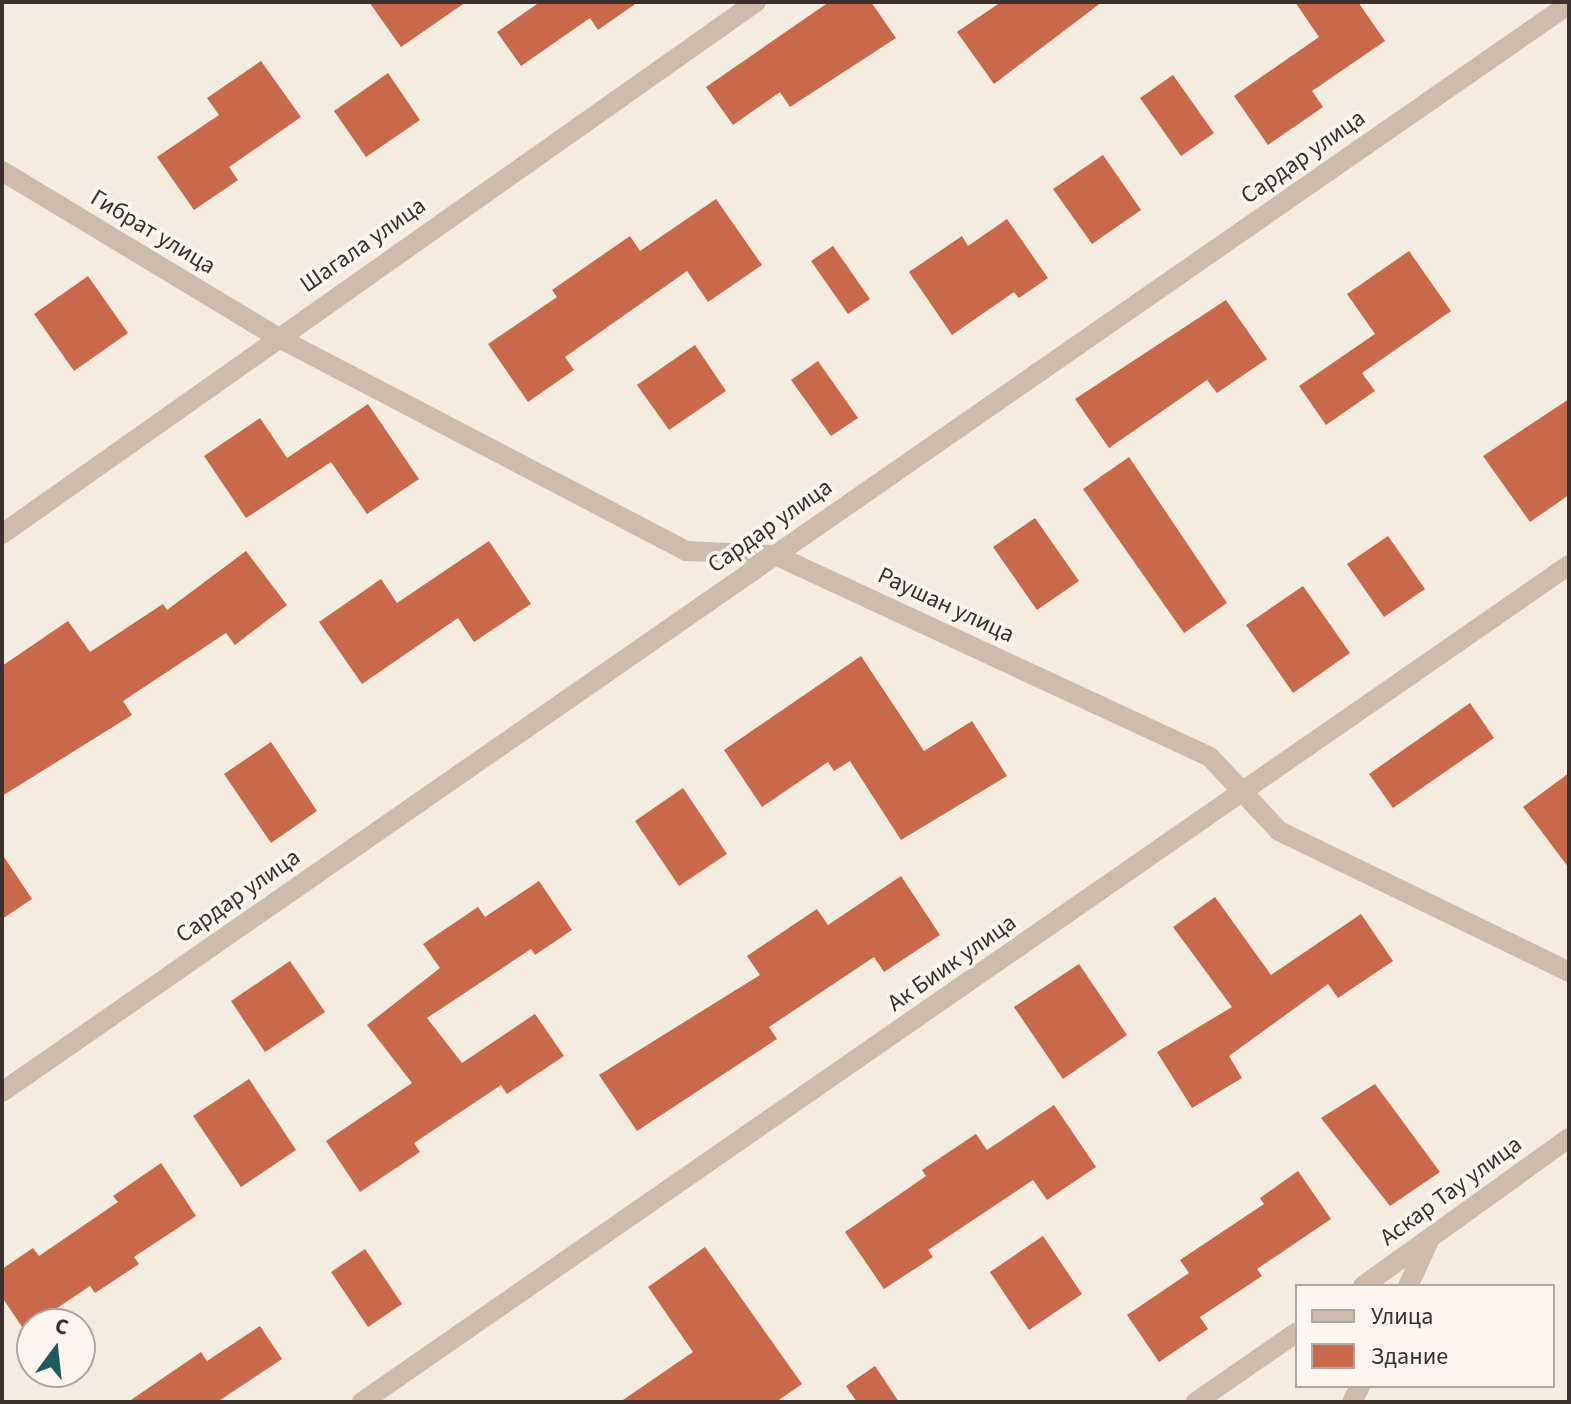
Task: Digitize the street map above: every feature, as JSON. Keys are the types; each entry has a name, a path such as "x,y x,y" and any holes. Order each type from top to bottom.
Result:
{"street":[{"name":"Шагала улица","path":"2,534 277,337 756,2"},
{"name":"Сардар улица","path":"2,1092 1569,4"},
{"name":"Гибрат улица","path":"2,171 277,337"},
{"name":"Раушан улица","path":"277,337 687,551 775,555 1210,757 1279,831 1569,972"},
{"name":"Ак Биик улица","path":"362,1402 1569,565"},
{"name":"Аскар Тау улица","path":"1366,1284 1569,1138"},
{"path":"1409,1284 1430,1240"},
{"path":"1196,1402 1295,1333"}],"building":[{"path":"369,2 466,2 401,47"},
{"path":"540,2 638,2 598,30 590,18 521,66 497,32"},
{"path":"829,2 871,2 896,38 790,107 780,92 733,125 706,87"},
{"path":"1001,2 1102,2 994,84 957,32"},
{"path":"1295,2 1358,2 1385,41 1312,91 1323,107 1268,145 1234,96 1319,37"},
{"path":"261,61 301,117 229,167 238,180 194,210 157,157 219,115 207,98"},
{"path":"388,73 420,120 366,157 334,111"},
{"path":"1173,75 1214,133 1181,156 1140,98"},
{"path":"1103,155 1141,210 1092,244 1053,189"},
{"path":"716,199 762,265 708,302 687,271 565,357 574,370 528,402 488,344 557,297 552,290 630,236 640,251"},
{"path":"1007,219 1048,278 1019,298 1014,292 952,335 909,272 962,236 968,246"},
{"path":"833,246 870,299 848,314 811,261"},
{"path":"1409,251 1451,311 1362,373 1375,391 1326,425 1299,386 1375,334 1347,294"},
{"path":"88,276 128,333 74,371 34,314"},
{"path":"1226,300 1267,359 1217,393 1207,380 1109,448 1075,399"},
{"path":"695,345 726,391 669,430 637,385"},
{"path":"818,361 858,418 831,436 791,380"},
{"path":"1569,399 1569,495 1530,522 1483,456"},
{"path":"368,404 419,479 367,514 331,462 246,518 204,456 260,418 287,458"},
{"path":"1129,457 1227,603 1184,633 1083,489"},
{"path":"1035,518 1079,581 1037,610 993,547"},
{"path":"1388,536 1425,589 1384,617 1347,564"},
{"path":"489,541 531,604 474,642 458,618 362,684 319,622 381,579 397,603"},
{"path":"246,551 287,605 235,645 226,633 123,701 132,715 2,796 2,666 68,621 90,652 163,604 167,610"},
{"path":"1303,586 1350,653 1293,693 1246,625"},
{"path":"861,656 924,751 972,721 1007,776 901,840 850,761 834,771 828,762 762,807 724,750"},
{"path":"1470,703 1494,738 1393,808 1369,774"},
{"path":"271,742 317,811 271,843 224,774"},
{"path":"1569,773 1569,868 1523,807"},
{"path":"683,788 727,854 679,886 635,821"},
{"path":"2,854 32,899 2,919"},
{"path":"901,876 940,935 884,972 874,957 769,1027 777,1039 637,1131 599,1075 760,975 747,956 817,909 828,925"},
{"path":"539,881 572,930 535,955 531,949 427,1018 462,1063 535,1014 564,1056 507,1094 501,1085 414,1143 420,1152 360,1192 326,1141 412,1083 367,1025 440,968 423,944 478,907 485,917"},
{"path":"1215,897 1271,975 1361,914 1393,961 1338,998 1328,984 1229,1056 1242,1078 1192,1108 1157,1052 1232,1007 1173,927"},
{"path":"290,961 325,1012 265,1052 231,1001"},
{"path":"1079,964 1127,1035 1063,1079 1014,1007"},
{"path":"249,1079 296,1150 241,1187 193,1116"},
{"path":"1375,1084 1440,1172 1390,1206 1321,1118"},
{"path":"1054,1105 1096,1167 1047,1200 1033,1180 928,1250 933,1257 884,1289 845,1232 926,1176 922,1170 976,1134 987,1150"},
{"path":"161,1163 196,1216 134,1257 139,1264 95,1293 90,1286 57,1308 16,1308 16,1318 2,1297 2,1269 33,1248 39,1256 118,1202 113,1196"},
{"path":"1298,1171 1331,1219 1257,1269 1262,1276 1200,1317 1208,1329 1159,1362 1127,1315 1189,1273 1180,1260 1264,1204 1260,1198"},
{"path":"1043,1236 1082,1294 1029,1330 990,1272"},
{"path":"705,1247 802,1384 776,1402 620,1402 693,1352 648,1287"},
{"path":"365,1249 402,1304 368,1327 331,1272"},
{"path":"260,1326 282,1359 217,1402 128,1402 201,1352 207,1361"},
{"path":"875,1366 899,1402 857,1402 846,1386"}]}
